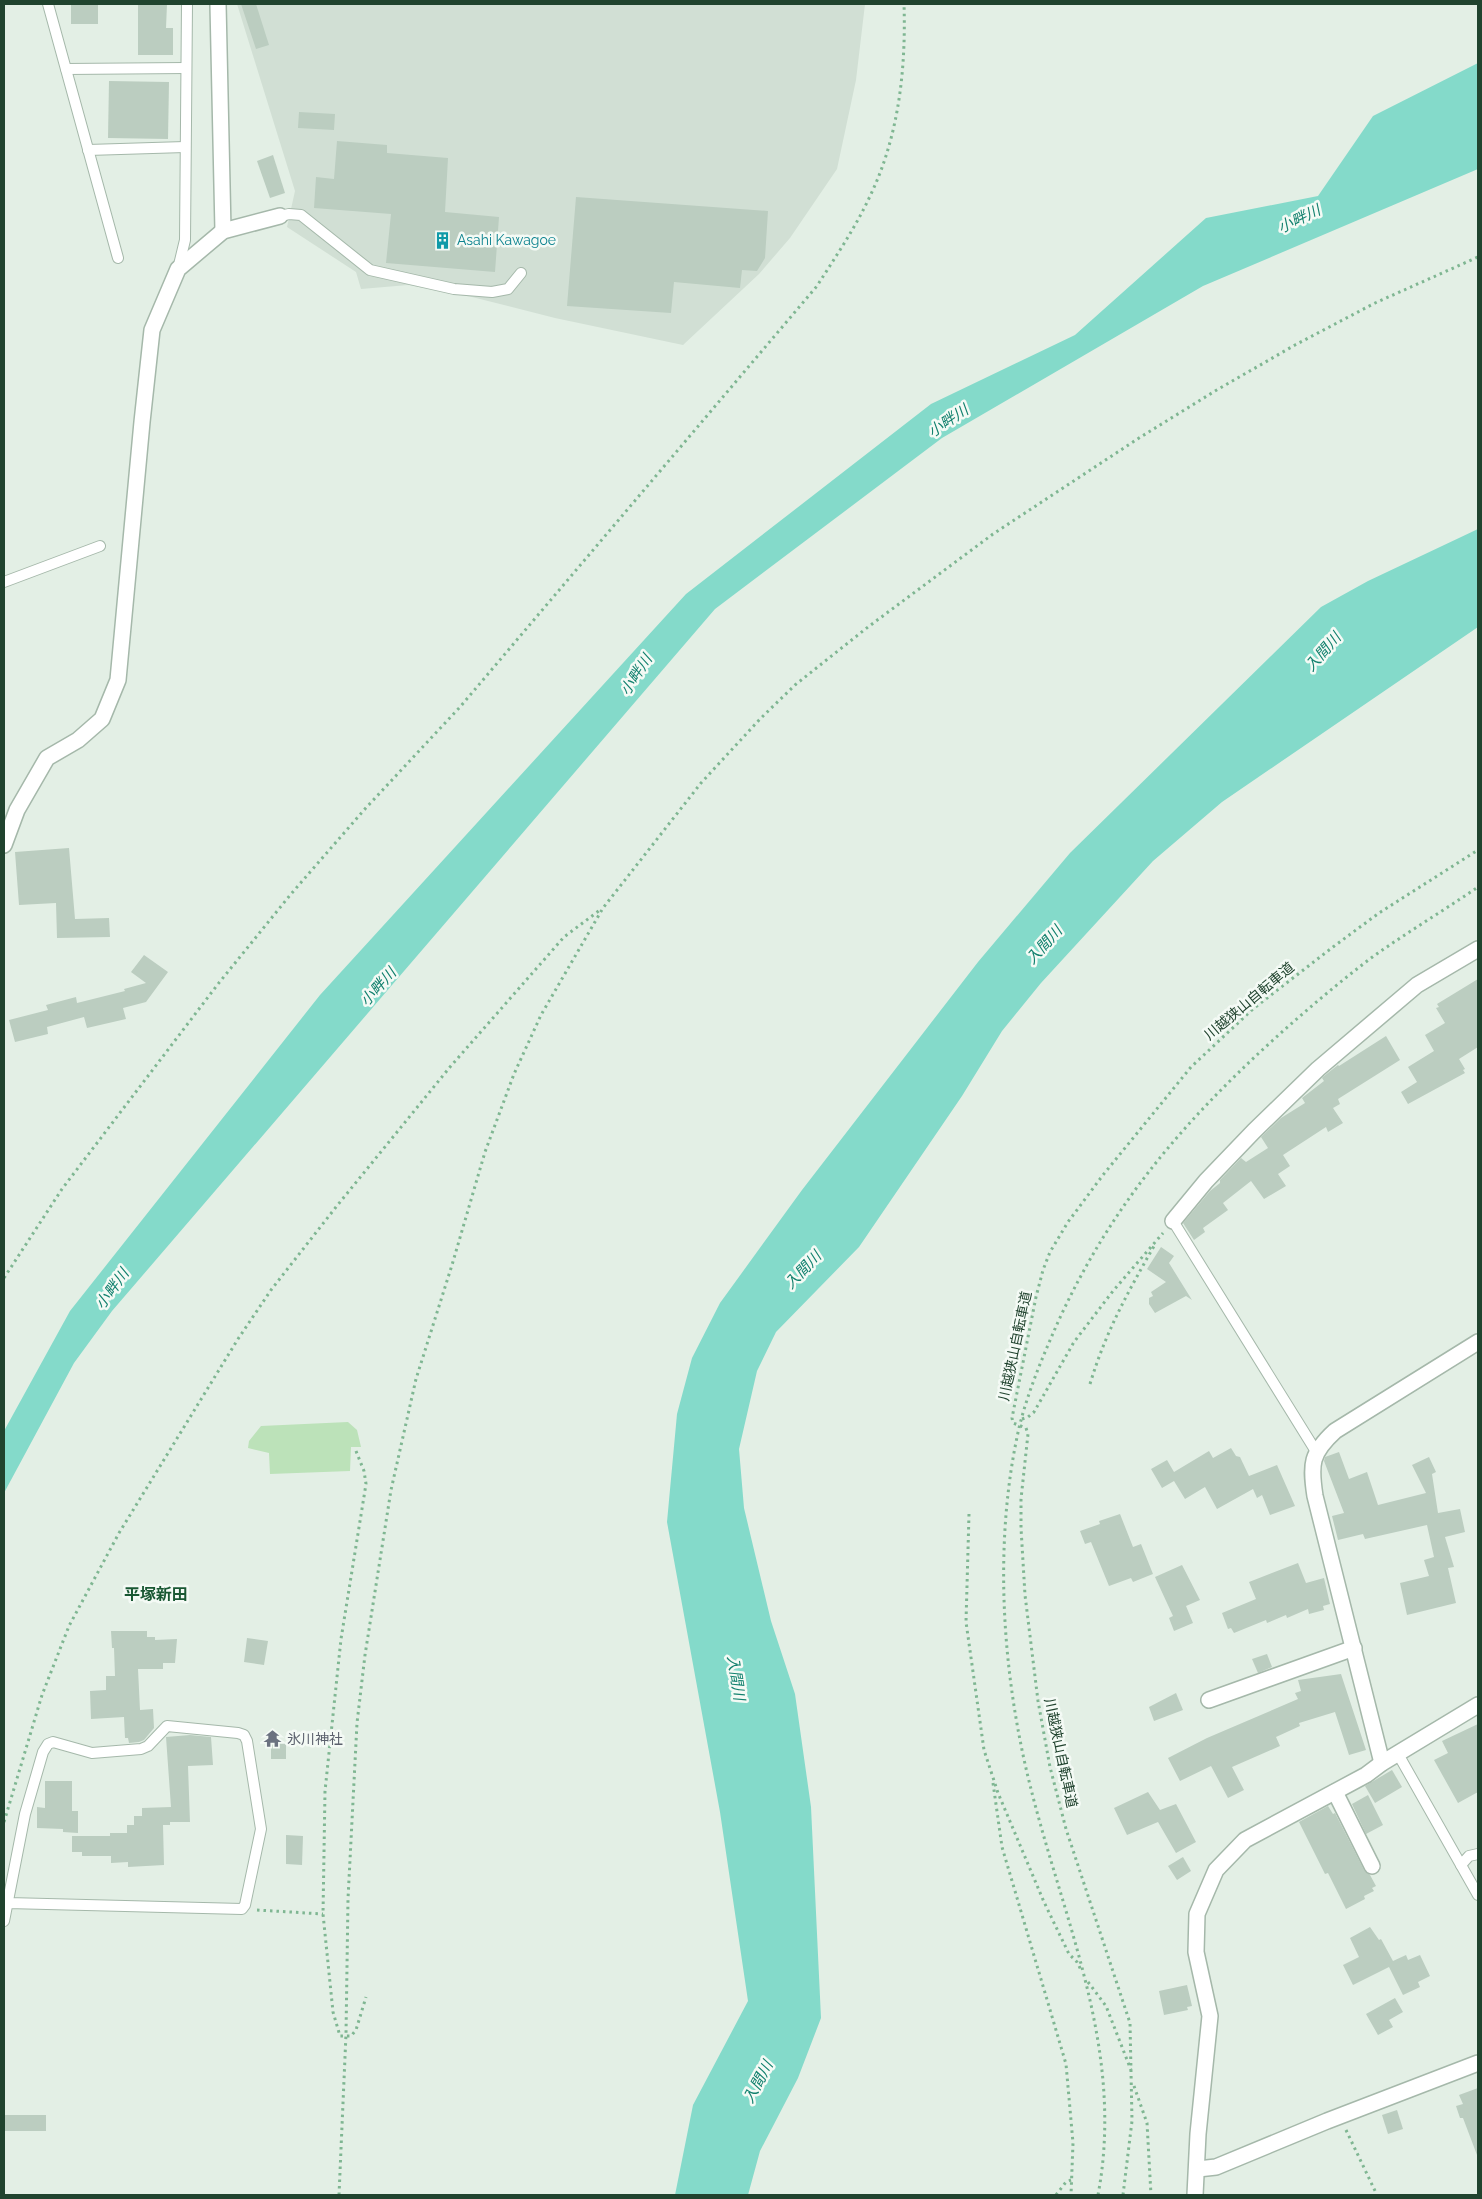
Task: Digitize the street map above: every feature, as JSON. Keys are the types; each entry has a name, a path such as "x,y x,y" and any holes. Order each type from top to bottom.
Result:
{"street":[{"path":"218,4 223,231"},
{"path":"4,845 17,810 47,758 78,740 102,719 118,680 152,330 178,269 223,231 280,216"},
{"path":"1173,1221 1206,1181 1318,1068 1417,985 1478,949"},
{"path":"1382,1763 1315,1496 1311,1471 1321,1444 1335,1431 1478,1342"},
{"path":"1208,1700 1354,1648"},
{"path":"1196,2195 1198,2134 1210,2016 1196,1952 1197,1914 1216,1870 1245,1840 1366,1775 1382,1763 1478,1705"},
{"path":"1335,1792 1372,1866"},
{"path":"1198,2169 1216,2167 1340,2116 1478,2063"}],"lane":[{"path":"48,4 118,258"},
{"path":"178,269 184,240 187,4"},
{"path":"66,69 186,68"},
{"path":"88,150 186,147"},
{"path":"280,216 290,214 301,215 370,270 399,278 454,289 492,292 508,289 521,273"},
{"path":"4,582 100,546"},
{"path":"1173,1221 1317,1453"},
{"path":"4,1921 25,1814 43,1752 48,1744 53,1742 59,1743 92,1753 141,1750 148,1746 167,1726 244,1735 247,1741 261,1829 245,1905 242,1909 8,1904"},
{"path":"1398,1754 1478,1895"},
{"path":"1461,1865 1469,1856 1478,1854"}],"path":[{"path":"4,1278 80,1165 206,1000 291,894 364,810 460,707 816,286 848,237 872,194 888,149 899,99 905,47 904,4"},
{"path":"338,2195 346,2037 348,1899 357,1723 365,1655 391,1490 416,1379 452,1266 485,1152 514,1074 541,1015 603,908 701,783 760,719 795,685 868,626 993,534 1131,443 1215,391 1295,345 1375,304 1478,257"},
{"name":"川越狭山自転車道","path":"1123,2195 1131,2143 1132,2074 1130,2023 1096,1924 1059,1802 1038,1701 1025,1595 1021,1528 1022,1476 1028,1434 1026,1428 1013,1423 1012,1418 1043,1270 1050,1252 1068,1222 1103,1175 1191,1067 1253,1009 1379,913 1478,850"},
{"path":"1098,2195 1104,2139 1103,2064 1086,1980 1030,1785 1012,1683 1005,1608 1004,1557 1010,1474 1020,1425 1045,1350 1076,1282 1124,1204 1173,1141 1200,1110 1242,1068 1307,1009 1372,958 1478,887"},
{"path":"4,1822 42,1694 69,1626 119,1533 238,1339 271,1290 450,1067 564,937 603,908"},
{"path":"1022,1419 1034,1412 1074,1342 1113,1291 1173,1221"},
{"path":"1090,1384 1100,1351 1118,1309 1158,1239"},
{"path":"356,1451 364,1471 366,1484 341,1639 325,1791 323,1914 333,2012 340,2036 352,2036 356,2030 366,1998"},
{"path":"969,1514 966,1622 984,1750 992,1775 1044,1902 1069,1954 1077,1962 1086,1980 1106,2006 1132,2074 1135,2090 1147,2123 1151,2195 1156,2195"},
{"path":"992,1775 1002,1847 1066,2064 1073,2143 1071,2195"},
{"path":"242,1909 323,1914"},
{"path":"1340,2116 1377,2195"},
{"path":"1056,2195 1066,2182 1071,2180"}],"shaded area":[{"path":"237,4 865,4 856,80 837,169 790,238 759,274 683,345 555,318 472,297 408,285 361,289 356,272 287,227 295,191"}],"green space":[{"path":"348,1422 357,1430 361,1447 351,1447 350,1471 270,1474 269,1453 248,1448 249,1441 261,1426"}],"water":[{"name":"小畔川","path":"1478,63 1478,169 1203,286 942,438 715,609 112,1311 74,1363 4,1493 4,1431 70,1311 320,995 686,594 931,404 1075,335 1206,218 1318,196 1373,116"},
{"name":"入間川","path":"1478,529 1478,627 1222,802 1153,861 1041,983 1002,1031 962,1096 859,1247 776,1332 757,1371 739,1449 744,1508 771,1621 795,1694 811,1807 821,2018 798,2078 760,2151 748,2195 675,2195 693,2105 748,2001 720,1812 667,1522 677,1414 692,1358 720,1303 802,1190 978,962 1070,853 1321,607 1368,581"}],"building":[{"path":"71,4 98,4 98,24 71,24"},
{"path":"138,4 167,4 166,28 173,28 173,55 138,55"},
{"path":"241,4 256,4 269,45 256,49"},
{"path":"109,81 169,82 168,139 108,138"},
{"path":"299,112 335,114 334,130 298,128"},
{"path":"337,141 387,145 387,153 448,158 445,212 499,217 495,272 386,263 391,214 314,208 316,177 334,179"},
{"path":"273,155 285,193 270,198 257,161"},
{"path":"576,197 768,211 765,258 757,271 742,270 740,288 674,282 671,313 567,306"},
{"path":"69,848 75,919 109,918 110,937 57,938 56,903 19,905 15,852"},
{"path":"144,955 168,972 146,1002 123,1008 126,1019 87,1028 84,1017 47,1027 48,1034 15,1042 9,1020 48,1010 46,1005 76,997 77,1003 125,991 124,989 146,983 131,972"},
{"path":"1478,979 1478,1047 1459,1059 1465,1069 1463,1070 1465,1073 1408,1104 1401,1092 1417,1082 1408,1067 1434,1051 1425,1035 1445,1023 1436,1008 1439,1007 1437,1004"},
{"path":"1386,1036 1400,1060 1338,1099 1340,1104 1333,1108 1343,1123 1328,1132 1326,1127 1283,1155 1290,1166 1278,1174 1286,1186 1264,1199 1251,1181 1223,1203 1228,1210 1203,1228 1205,1232 1194,1240 1183,1223 1210,1191 1220,1183 1220,1180 1241,1158 1246,1162 1268,1148 1261,1137 1281,1118 1305,1103 1302,1098 1324,1081 1322,1078 1324,1076 1338,1065"},
{"path":"1161,1247 1174,1256 1169,1263 1192,1300 1186,1296 1155,1313 1149,1304 1149,1298 1153,1296 1151,1292 1166,1282 1147,1269"},
{"path":"1231,1448 1236,1456 1240,1457 1249,1476 1277,1465 1295,1506 1270,1515 1262,1495 1257,1498 1253,1489 1217,1509 1205,1487 1185,1499 1174,1481 1162,1488 1151,1469 1167,1460 1174,1472 1209,1451 1213,1458"},
{"path":"1339,1452 1349,1479 1367,1472 1378,1505 1426,1493 1412,1465 1429,1457 1436,1472 1432,1474 1438,1513 1460,1509 1465,1532 1445,1537 1454,1567 1448,1568 1456,1603 1407,1615 1400,1583 1429,1576 1424,1560 1434,1557 1427,1525 1365,1539 1363,1534 1338,1540 1332,1516 1344,1513 1324,1461 1325,1457"},
{"path":"1120,1514 1133,1547 1141,1544 1153,1574 1133,1582 1131,1578 1109,1586 1091,1542 1085,1544 1080,1531 1100,1524 1099,1521"},
{"path":"1298,1563 1306,1583 1324,1578 1330,1604 1323,1606 1324,1610 1309,1614 1308,1609 1287,1618 1286,1615 1267,1623 1266,1620 1234,1633 1231,1628 1228,1629 1222,1613 1256,1599 1249,1582"},
{"path":"1182,1565 1200,1600 1186,1606 1193,1623 1174,1631 1169,1618 1173,1616 1155,1577"},
{"path":"111,1631 147,1631 147,1637 155,1637 155,1640 177,1639 175,1663 163,1663 163,1669 138,1669 140,1710 153,1709 154,1728 144,1740 139,1742 129,1743 128,1738 125,1738 124,1717 91,1719 90,1691 106,1690 106,1676 115,1676"},
{"path":"247,1638 268,1641 264,1665 244,1662"},
{"path":"1267,1654 1272,1667 1258,1673 1252,1659"},
{"path":"1341,1674 1366,1750 1349,1755 1335,1712 1299,1723 1300,1726 1276,1737 1280,1746 1232,1767 1244,1790 1228,1798 1211,1766 1180,1781 1168,1758 1207,1738 1298,1699 1295,1693 1301,1691 1298,1680"},
{"path":"1176,1693 1183,1710 1154,1721 1149,1707"},
{"path":"1478,1724 1478,1792 1458,1803 1434,1760 1448,1753 1442,1741"},
{"path":"190,1735 211,1737 213,1765 188,1766 190,1822 170,1822 170,1825 163,1825 164,1865 128,1867 128,1862 111,1863 111,1856 82,1856 82,1852 72,1852 72,1836 110,1836 110,1833 127,1833 127,1825 134,1825 134,1816 142,1816 142,1808 171,1807 166,1737"},
{"path":"271,1742 286,1742 286,1759 271,1759"},
{"path":"1392,1770 1402,1787 1375,1803 1365,1786"},
{"path":"45,1781 72,1781 72,1811 78,1811 78,1833 63,1832 63,1829 37,1828 37,1807 45,1808"},
{"path":"1148,1792 1160,1810 1176,1804 1196,1842 1176,1853 1158,1822 1127,1835 1114,1808"},
{"path":"1368,1795 1383,1825 1366,1834 1352,1804"},
{"path":"1328,1806 1333,1814 1335,1813 1364,1870 1370,1875 1376,1886 1372,1888 1374,1891 1364,1896 1365,1899 1346,1909 1328,1873 1325,1874 1299,1822"},
{"path":"286,1835 303,1836 302,1865 286,1864"},
{"path":"1183,1857 1191,1871 1177,1880 1168,1866"},
{"path":"1370,1927 1379,1940 1381,1939 1393,1961 1406,1955 1408,1960 1420,1955 1430,1976 1418,1982 1420,1987 1403,1995 1389,1967 1353,1985 1343,1965 1359,1957 1350,1938"},
{"path":"1187,1985 1192,2006 1187,2007 1188,2010 1164,2015 1159,1991"},
{"path":"1395,1998 1403,2012 1389,2020 1393,2027 1378,2035 1366,2014"},
{"path":"1478,2088 1477,2155 1463,2118 1460,2118 1456,2106 1463,2104 1459,2095"},
{"path":"1397,2110 1403,2129 1388,2134 1382,2115"},
{"path":"4,2115 46,2115 46,2131 4,2131"}],"place":[{"name":"Asahi Kawagoe","path":"443,240"},
{"name":"氷川神社","path":"273,1739"}],"district":[{"name":"平塚新田","path":"156,1594"}]}
